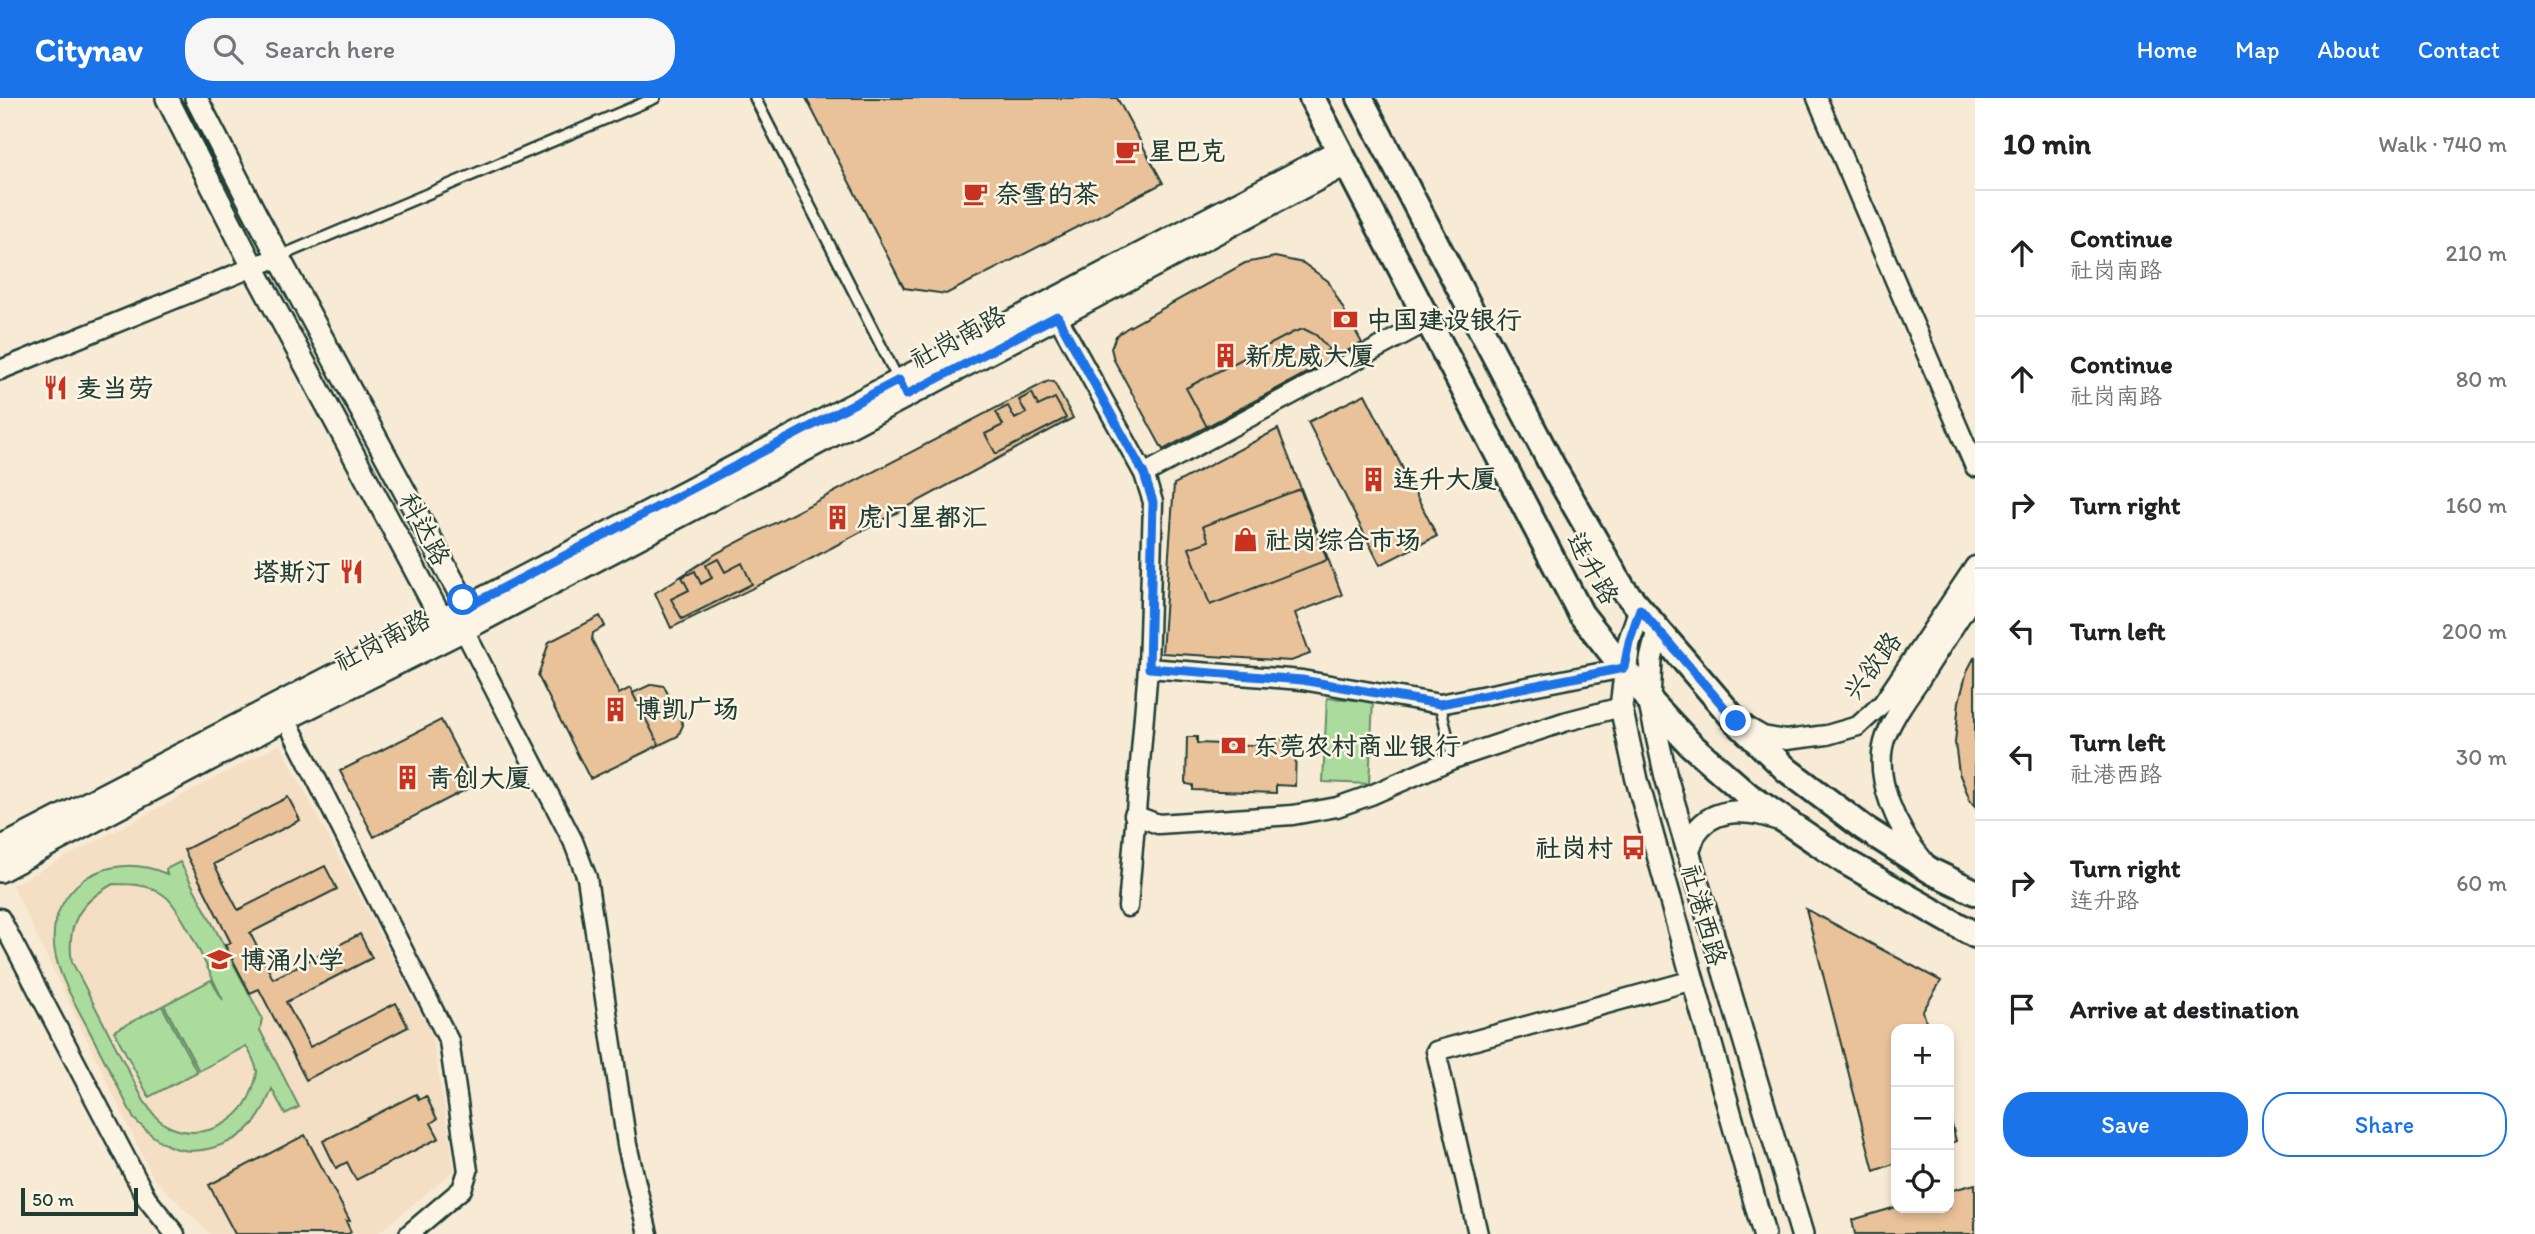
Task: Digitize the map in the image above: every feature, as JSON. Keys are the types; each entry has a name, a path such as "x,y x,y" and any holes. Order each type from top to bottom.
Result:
{"main road":[{"name":"连升路","path":"1312,98 1581,614 1648,700 1691,745 1749,796 1846,862 1975,935"},
{"name":"连升路","path":"1360,98 1554,469 1623,589 1736,721 1787,770 1864,828 1933,872 1975,892"}],"street":[{"name":"科达路","path":"167,98 253,267 442,620"},
{"name":"科达路","path":"196,98 278,257 467,607"},
{"path":"1817,98 1975,467"},
{"name":"社岗南路","path":"0,848 467,607 903,388 1343,157"},
{"name":"社岗南路","path":"0,871 286,719 464,630 903,388 1057,316 1343,157"},
{"path":"0,370 278,257"},
{"path":"1057,316 1144,474 1153,502 1149,668 1128,907"},
{"path":"1144,474 1428,321"},
{"name":"兴欲路","path":"1736,721 1763,736 1786,740 1826,735 1858,726 1883,703 1975,566"},
{"name":"兴欲路","path":"1933,872 1913,849 1887,796 1882,767 1885,738 1899,710 1975,594"},
{"path":"467,607 464,630 573,841 587,878 627,1145 648,1234"},
{"name":"社港西路","path":"1640,609 1629,642 1620,707 1637,780 1764,1234"},
{"path":"442,620 464,630"},
{"name":"社港西路","path":"1658,630 1651,660 1648,700 1666,777 1802,1234"},
{"path":"1149,668 1302,680 1440,704 1624,668"},
{"path":"1134,815 1157,824 1293,815 1326,809 1371,796 1453,759 1564,722 1620,707"},
{"path":"286,719 449,1041 468,1171 462,1189 409,1234"},
{"path":"1688,852 1697,831 1713,818 1734,811 1762,813 1789,823"},
{"path":"0,918 147,1199 175,1234"},
{"path":"1478,1234 1436,1051 1693,980"}],"lane":[{"path":"278,257 655,98"},
{"path":"755,98 903,388"},
{"path":"1440,704 1453,759"}],"shaded area":[{"name":"博涌小学","path":"280,744 432,1035 455,1170 377,1234 210,1234 154,1179 12,885"}],"green space":[{"path":"1327,698 1373,701 1369,784 1323,782"},
{"path":"180,862 262,1018 260,1030 299,1107 285,1114 272,1089 260,1115 246,1131 226,1143 203,1150 191,1151 169,1146 134,1119 65,983 54,949 57,915 68,895 82,880 118,867 137,866 167,874 166,869","holes":["113,884 140,886 165,896 188,929 223,1000 211,980 164,1005 199,1071 246,1046 254,1061 257,1075 248,1099 232,1119 221,1125 209,1130 183,1131 166,1125 155,1116 144,1101 72,962 71,936 78,916 92,898"]},
{"path":"162,1006 197,1072 149,1097 114,1031"}],"building":[{"path":"806,98 1117,98 1163,183 946,294 904,288"},
{"name":"新虎威大厦","path":"1275,257 1303,263 1328,281 1362,343 1163,450 1114,360 1111,348 1116,336 1245,263"},
{"path":"1304,329 1316,335 1329,349 1325,352 1330,360 1207,427 1186,388"},
{"name":"虎门星都汇","path":"1048,381 1054,382 1073,418 792,569 671,628 655,593 717,553"},
{"path":"1032,393 1038,406 1055,398 1066,418 996,454 985,434 1003,425 996,412 1008,406 1015,419 1026,413 1019,400"},
{"name":"连升大厦","path":"1365,394 1437,536 1380,565 1308,422"},
{"name":"社岗综合市场","path":"1278,429 1342,595 1295,613 1310,654 1291,661 1162,653 1174,484"},
{"path":"1300,489 1327,560 1210,605 1189,548 1209,541 1203,526"},
{"path":"718,559 725,572 742,563 752,584 682,619 671,599 689,590 682,577 695,571 701,584 712,578 706,565"},
{"name":"博凯广场","path":"600,616 605,626 593,633 592,640 619,694 630,688 659,745 590,779 538,676 549,642"},
{"name":"博凯广场","path":"600,616 605,626 593,633 592,640 619,694 630,688 633,693 652,684 664,686 683,725 678,736 590,779 538,676 549,642"},
{"path":"1975,656 1975,807 1959,773 1955,743 1959,702 1967,671"},
{"name":"青创大厦","path":"441,720 475,785 374,837 340,771"},
{"path":"1187,737 1197,737 1197,743 1277,746 1277,739 1296,740 1295,786 1276,785 1276,793 1193,790 1193,785 1186,784"},
{"path":"288,797 300,820 214,864 238,910 325,866 337,889 250,933 273,979 360,934 372,958 286,1002 310,1047 396,1003 408,1027 306,1080 259,989 250,993 225,945 231,943 184,850"},
{"path":"1806,909 1941,981 1923,1011 1927,1024 1891,1024 1891,1165 1874,1171"},
{"path":"416,1094 419,1100 426,1096 437,1119 431,1123 439,1138 356,1180 347,1162 336,1168 323,1141"},
{"path":"305,1135 350,1221 346,1221 351,1232 235,1234 209,1185"},
{"path":"1975,1184 1975,1234 1855,1234 1852,1220 1891,1208 1891,1213 1954,1213 1954,1190"}],"place":[{"name":"星巴克","path":"1128,151"},
{"name":"奈雪的茶","path":"975,194"},
{"name":"中国建设银行","path":"1346,320"},
{"name":"新虎威大厦","path":"1225,356"},
{"name":"麦当劳","path":"56,388"},
{"name":"连升大厦","path":"1373,479"},
{"name":"虎门星都汇","path":"837,517"},
{"name":"社岗综合市场","path":"1245,540"},
{"name":"塔斯汀","path":"351,572"},
{"name":"博凯广场","path":"615,709"},
{"name":"东莞农村商业银行","path":"1233,746"},
{"name":"青创大厦","path":"407,778"},
{"name":"社岗村","path":"1633,848"},
{"name":"博涌小学","path":"220,960"}],"route":[{"path":"463,600 467,607 899,380 906,395 1057,316 1144,474 1153,502 1149,668 1302,680 1440,704 1624,668 1640,609 1736,721"}]}
